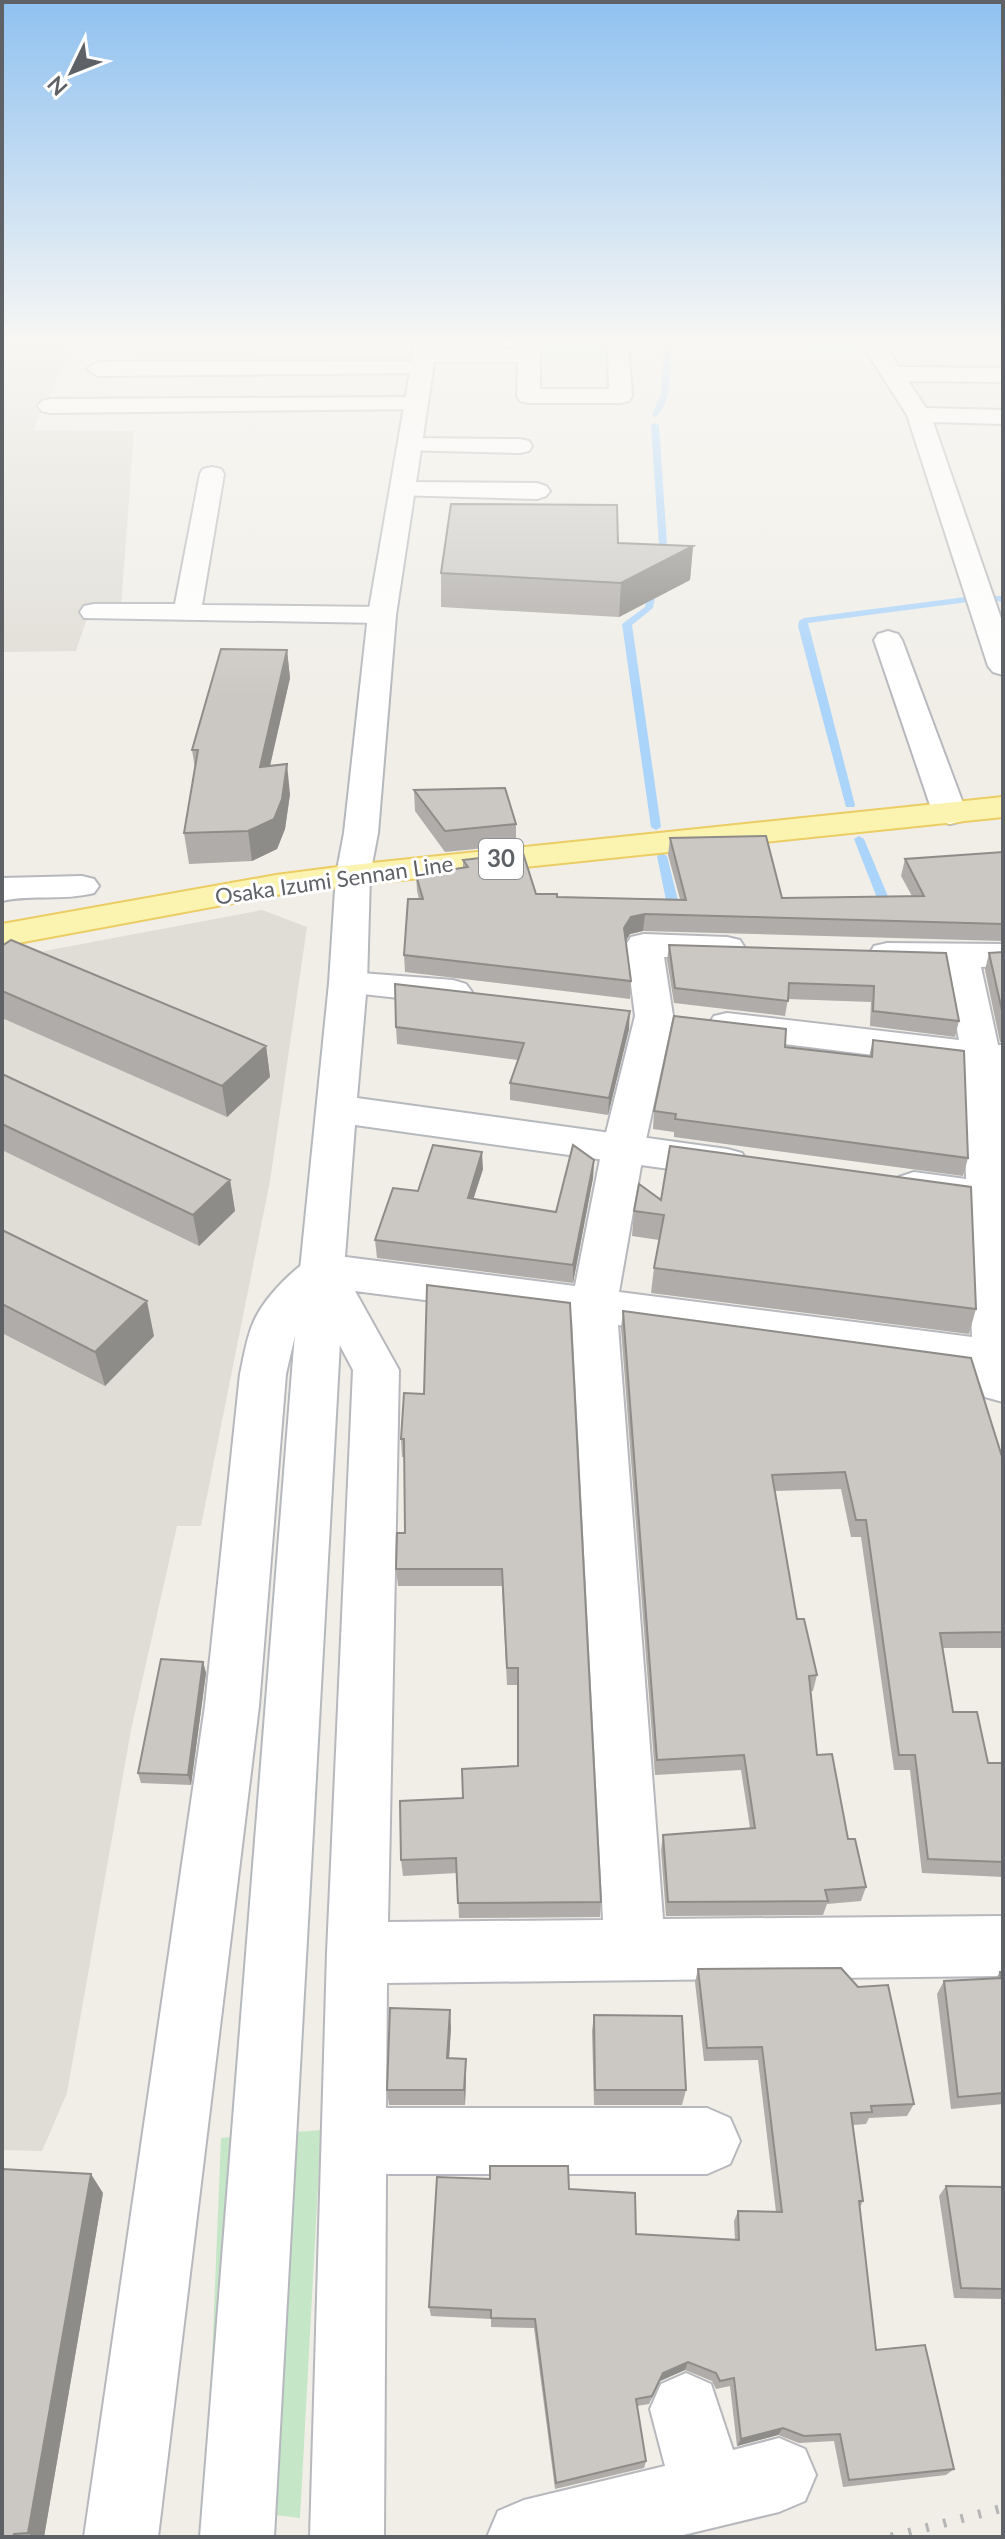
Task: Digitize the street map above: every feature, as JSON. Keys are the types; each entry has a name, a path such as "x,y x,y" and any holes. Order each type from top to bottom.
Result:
{"main road":[{"name":"Osaka Izumi Sennan Line","path":"3,929 353,875 1003,807"}],"street":[{"path":"237,2537 322,1270 348,983 353,875 361,833 382,615 407,461"},
{"path":"934,461 1003,666"},
{"path":"183,485 212,479 187,613"},
{"path":"403,490 537,491"},
{"path":"171,546 199,545"},
{"path":"973,578 1003,578"},
{"path":"94,612 382,615"},
{"path":"888,640 950,814"},
{"path":"2,891 9,887 82,886"},
{"path":"635,1950 594,1305 623,1149 665,1018 644,945 771,950"},
{"path":"322,1270 594,1305 1001,1368 992,1057 982,956 850,952"},
{"path":"348,983 385,984 480,996"},
{"path":"665,1018 992,1057"},
{"path":"337,1109 766,1168"},
{"path":"876,1182 995,1198"},
{"path":"322,1270 376,1370 357,1953 347,2537"},
{"path":"121,2537 232,1706 263,1374 276,1321 322,1270"},
{"path":"357,1953 1003,1946"},
{"path":"354,2141 707,2141"},
{"path":"686,2409 708,2492"},
{"path":"524,2537 779,2475"}],"shaded area":[{"path":"2,461 132,461 121,607 91,606 76,651 2,652"},
{"path":"262,910 307,927 270,1181 201,1526 177,1526 131,1730 67,2093 42,2151 2,2150 2,959"}],"green space":[{"path":"321,2130 300,2518 206,2507 221,2138"}],"building":[{"path":"451,504 617,505 618,543 693,546 621,583 441,573"},
{"path":"221,649 287,650 260,767 287,764 282,799 274,819 248,831 184,833 198,750 192,750"},
{"path":"505,788 516,824 445,831 414,790"},
{"path":"766,836 782,898 924,896 905,859 1003,852 1003,924 645,914 631,917 624,928 631,981 404,955 408,899 423,899 416,875 468,867 463,860 523,853 536,894 686,900 670,838"},
{"path":"11,940 266,1046 222,1086 2,991 2,946"},
{"path":"669,945 946,953 959,1021 873,1011 874,986 789,983 788,1001 675,988"},
{"path":"1003,952 1003,1015 989,953"},
{"path":"395,984 630,1011 609,1098 510,1083 524,1043 396,1027"},
{"path":"674,1016 786,1029 785,1047 872,1057 873,1040 964,1051 968,1158 675,1119 676,1114 654,1111"},
{"path":"2,1074 230,1180 193,1215 2,1124"},
{"path":"433,1145 482,1152 468,1198 556,1212 573,1145 594,1160 573,1265 375,1240 393,1188 418,1191"},
{"path":"670,1146 971,1187 976,1309 654,1268 664,1215 634,1211 639,1184 661,1200"},
{"path":"2,1230 147,1301 95,1352 2,1304"},
{"path":"427,1285 570,1303 601,1902 458,1903 456,1858 401,1860 400,1801 463,1798 462,1769 518,1766 518,1668 507,1668 502,1569 396,1569 397,1533 405,1533 404,1439 401,1439 404,1393 424,1394"},
{"path":"623,1311 971,1358 1003,1460 1003,1632 940,1633 953,1712 977,1712 988,1763 1003,1763 1003,1862 928,1859 915,1755 899,1755 866,1520 856,1520 845,1472 772,1475 797,1619 804,1619 817,1675 809,1676 817,1755 832,1754 848,1839 855,1839 866,1887 825,1890 828,1901 668,1902 663,1835 755,1828 744,1755 657,1760"},
{"path":"161,1659 203,1662 188,1775 138,1773"},
{"path":"841,1968 858,1987 888,1985 914,2104 871,2106 872,2112 851,2113 863,2201 859,2201 876,2350 925,2345 954,2469 849,2480 840,2434 804,2436 783,2428 741,2439 734,2378 720,2381 716,2373 688,2362 663,2373 652,2396 636,2399 646,2461 556,2483 535,2319 491,2318 491,2310 429,2307 437,2177 490,2179 490,2166 568,2166 569,2189 635,2193 636,2234 739,2240 738,2211 782,2212 762,2047 707,2048 698,1969"},
{"path":"1000,1972 1003,1972 1003,2093 958,2097 944,1981 1001,1978"},
{"path":"390,2008 450,2010 447,2058 466,2059 464,2090 387,2090"},
{"path":"594,2015 682,2016 686,2090 595,2090"},
{"path":"2,2169 91,2174 28,2533 14,2534 13,2537 2,2537"},
{"path":"946,2186 1003,2187 1003,2289 961,2288"}],"waterway":[{"path":"657,461 663,544 659,560"},
{"path":"654,584 649,608 627,624 656,827"},
{"path":"994,598 1003,599"},
{"path":"850,805 804,621 965,600"},
{"path":"859,839 887,908 892,909"},
{"path":"662,856 673,905"}],"railway":[{"path":"891,2537 1003,2508"}]}
